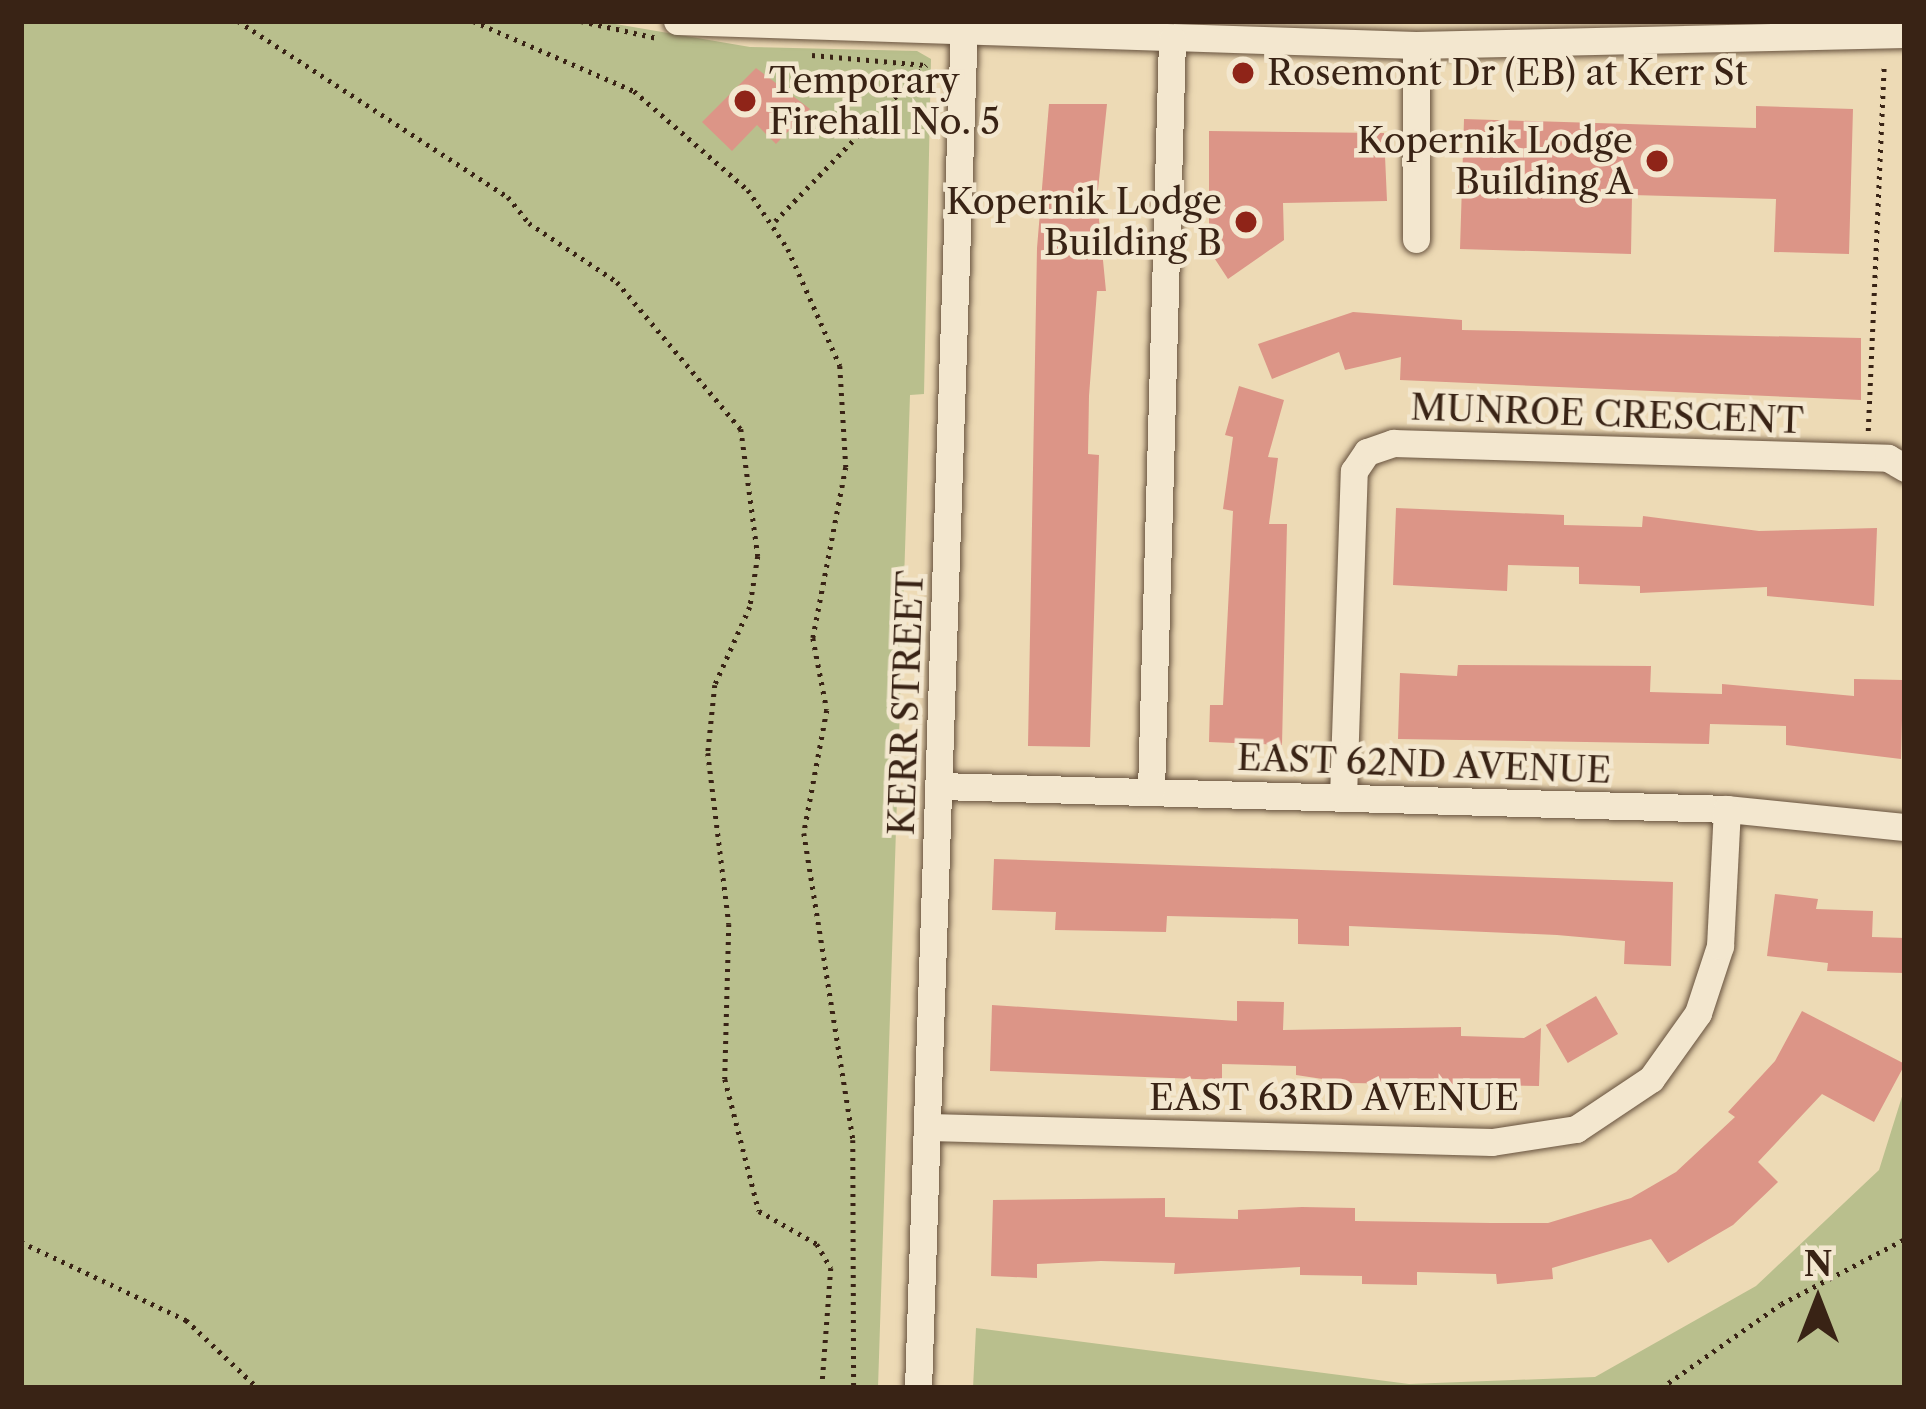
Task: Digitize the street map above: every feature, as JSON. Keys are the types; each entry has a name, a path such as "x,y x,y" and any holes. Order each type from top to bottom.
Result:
{"street":[{"path":"676,21 1416,45 1905,34"},
{"name":"KERR STREET","path":"918,1388 964,28"},
{"path":"1151,791 1172,40"},
{"path":"1416,45 1416,239"},
{"name":"MUNROE CRESCENT","path":"1343,797 1354,471 1367,452 1393,443 1888,458 1905,468"},
{"name":"EAST 62ND AVENUE","path":"940,786 1727,809 1905,827"},
{"name":"EAST 63RD AVENUE","path":"929,1127 1492,1142 1576,1129 1651,1078 1698,1013 1720,946 1727,809"}],"path":[{"path":"238,21 508,197 529,223 617,283 742,429 758,556 750,607 715,685 708,753 729,923 725,1078 759,1211 817,1244 831,1268 822,1388"},
{"path":"472,21 634,91 773,223 840,366 847,467 813,638 827,710 803,833 853,1140 854,1388"},
{"path":"773,223 926,65"},
{"path":"1868,431 1884,68"},
{"path":"1661,1388 1781,1304 1905,1239"},
{"path":"21,1242 186,1320 258,1388"}],"green space":[{"path":"21,21 598,21 750,47 917,51 931,59 924,394 910,395 878,1388 21,1388"},
{"path":"1905,1087 1905,1388 973,1388 976,1328 1409,1384 1595,1377 1756,1286 1879,1170"}],"building":[{"name":"Temporary Firehall No. 5","path":"756,68 810,109 776,144 757,125 732,151 702,122"},
{"path":"1049,104 1107,104 1097,199 1106,291 1097,291 1089,396 1088,454 1099,455 1090,747 1028,746 1037,248"},
{"name":"Kopernik Lodge Building A","path":"1756,106 1853,109 1849,254 1774,252 1776,199 1632,195 1631,254 1460,249 1464,119 1756,128"},
{"name":"Kopernik Lodge Building B","path":"1209,131 1384,133 1387,201 1283,203 1284,240 1228,279 1209,250"},
{"path":"1353,312 1462,320 1462,330 1861,338 1861,400 1400,380 1401,357 1345,370 1339,352 1272,379 1258,344"},
{"path":"1239,386 1284,400 1268,457 1278,458 1269,524 1287,524 1282,745 1209,742 1210,705 1223,705 1233,511 1223,509 1233,437 1225,435"},
{"path":"1396,508 1564,515 1564,525 1642,527 1643,516 1759,531 1877,528 1874,606 1767,596 1767,587 1640,593 1640,586 1579,584 1579,567 1508,565 1507,591 1393,585"},
{"path":"1458,665 1651,666 1650,692 1722,694 1722,684 1854,696 1854,679 1903,680 1901,759 1786,745 1786,726 1710,724 1709,744 1398,739 1400,673 1457,676"},
{"path":"994,859 1673,882 1671,966 1624,964 1625,941 1557,935 1349,926 1349,946 1298,944 1298,919 1167,916 1166,932 1055,930 1056,912 992,910"},
{"path":"1775,894 1818,899 1816,909 1873,911 1872,937 1905,938 1905,973 1827,971 1828,963 1767,956"},
{"path":"1596,996 1618,1034 1568,1063 1546,1025"},
{"path":"1237,1001 1284,1002 1283,1030 1461,1027 1461,1036 1524,1038 1541,1028 1539,1086 1349,1083 1296,1075 1296,1066 1222,1064 1222,1080 990,1071 992,1005 1237,1021"},
{"path":"1802,1011 1905,1064 1874,1122 1822,1094 1758,1162 1778,1182 1733,1225 1668,1263 1651,1239 1552,1268 1553,1279 1497,1284 1496,1274 1417,1272 1417,1285 1362,1284 1362,1276 1300,1275 1300,1267 1174,1274 1175,1263 1101,1261 1037,1264 1037,1278 991,1276 993,1200 1165,1198 1165,1217 1238,1219 1238,1210 1302,1207 1355,1208 1355,1221 1548,1223 1631,1198 1676,1172 1735,1117 1728,1112 1775,1061"}],"place":[{"name":"Rosemont Dr (EB) at Kerr St","path":"1243,73"},
{"name":"Temporary Firehall No. 5","path":"745,101"},
{"name":"Kopernik Lodge Building A","path":"1657,161"},
{"name":"Kopernik Lodge Building B","path":"1246,222"}]}
